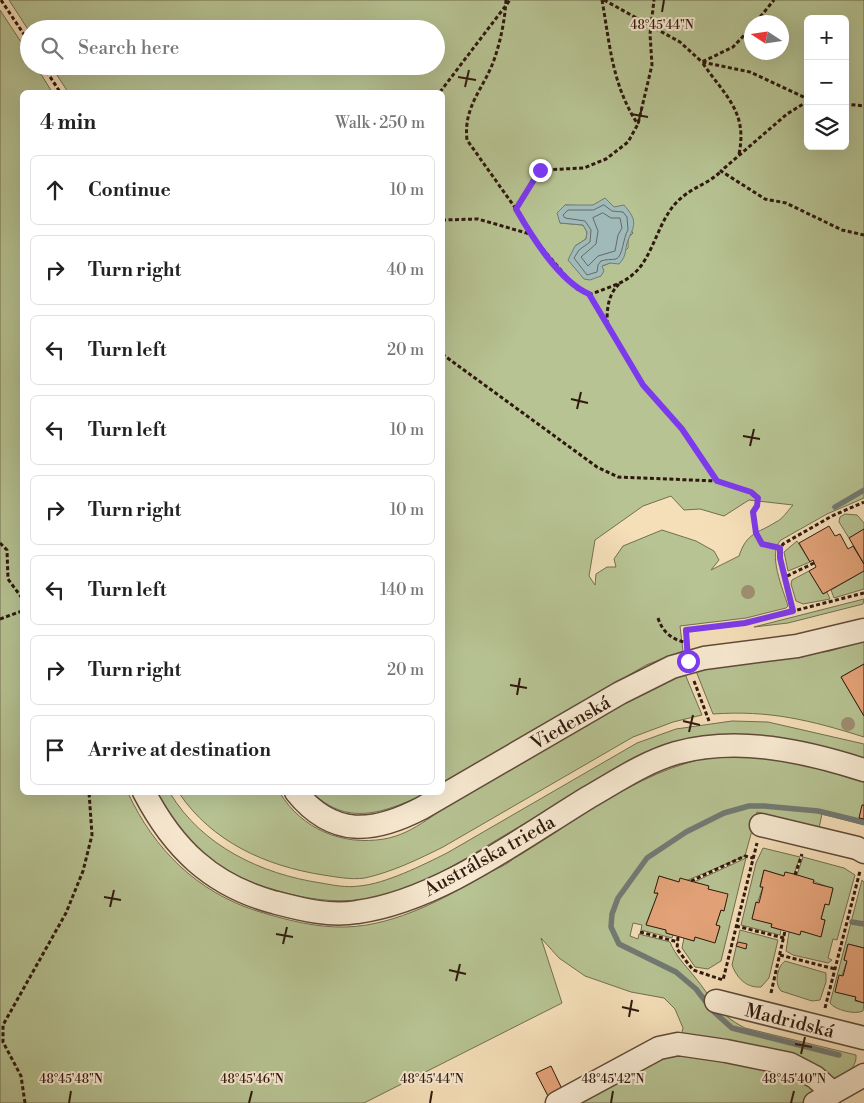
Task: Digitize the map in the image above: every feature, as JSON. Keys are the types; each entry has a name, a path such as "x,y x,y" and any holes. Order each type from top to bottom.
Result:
{"street":[{"name":"Viedenská","path":"445,794 656,673 688,651 797,646 864,630"},
{"name":"Austrálska trieda","path":"146,795 160,821 192,859 213,876 233,888 297,908 326,913 356,913 422,894 459,876 625,776 674,754 696,748 750,745 781,749 864,770"},
{"name":"Viedenská","path":"299,795 316,812 341,825 362,827 400,820 443,795"},
{"path":"762,825 857,848 863,858"},
{"name":"Madridská","path":"716,1001 864,1038"},
{"path":"556,1103 658,1048 678,1044 726,1051 790,1064 815,1076 824,1098 864,1075"}],"path":[{"path":"0,0 20,29"},
{"path":"508,0 495,58 478,90 466,128 467,140 516,209 530,234 577,289 589,294 643,385 682,429 717,481"},
{"path":"603,0 680,42 702,62 730,101 742,123 742,139 739,154"},
{"path":"603,0 615,77 624,103 638,124"},
{"path":"516,209 540,170 584,168 606,159 628,142 638,124 652,65 651,25 654,0"},
{"path":"762,15 774,0"},
{"path":"442,90 506,5"},
{"path":"702,62 733,47 744,35"},
{"path":"702,62 750,72 804,98"},
{"path":"50,75 59,90"},
{"path":"589,294 632,275 644,260 660,225 679,199 703,182 715,178 739,154 804,103"},
{"path":"849,104 864,106"},
{"path":"721,171 765,199 786,203 842,230 864,235"},
{"path":"445,220 478,219 530,234"},
{"path":"608,324 607,311 611,294 622,281"},
{"path":"445,356 604,471 618,477 717,481 751,492 758,498 757,506 753,512 756,533 762,544 780,548 832,516 864,502"},
{"path":"0,543 7,550 8,579 20,595"},
{"path":"780,548 780,558 793,611"},
{"path":"785,577 814,563"},
{"path":"710,721 690,673 686,630 745,623 864,593"},
{"path":"0,619 20,612"},
{"path":"658,618 661,629 674,639 682,642 688,651"},
{"path":"25,1103 21,1076 3,1042 3,1025 40,956 66,913 83,870 92,835 88,795"},
{"path":"678,936 677,949 693,970 723,980 762,825"},
{"path":"691,881 746,856 753,858"},
{"path":"825,1008 863,858"},
{"path":"736,926 784,938"},
{"path":"771,993 786,931"},
{"path":"640,932 678,942"},
{"path":"780,955 835,969"}],"green space":[{"path":"9,0 864,0 864,498 827,514 781,540 775,553 777,572 788,606 786,608 746,618 680,626 683,651 646,665 445,785 445,90 67,90 57,75 445,75 445,20 22,20","holes":["565,205 614,207 633,233 628,238 628,248 610,263 602,266 575,246 586,239 587,232 583,225 560,223","671,496 684,510 700,509 724,516 749,500 793,505 779,521 753,534 745,542 739,556 711,570 719,560 714,551 696,541 662,530 623,546 614,559 616,567 607,567 596,574 595,585 589,576 595,540 643,506"]},
{"path":"0,10 20,40 20,75 42,75 51,90 20,90 20,795 129,795 164,850 197,880 215,892 235,903 257,911 302,923 336,927 366,925 402,916 420,909 508,863 517,853 613,796 672,768 709,758 754,756 776,759 799,763 864,782 864,825 822,814 819,828 757,812 745,856 688,880 679,882 659,876 655,893 658,894 646,924 666,930 666,933 673,935 672,938 641,930 642,925 633,923 630,936 638,939 639,934 670,942 677,956 721,1011 745,1028 856,1055 854,1065 849,1072 832,1082 680,1040 683,1028 675,1009 664,998 631,992 585,976 559,958 541,938 562,1003 364,1103 0,1103"},
{"path":"845,514 857,515 864,523 864,529 849,538 839,522 840,517"},
{"path":"797,541 810,562 788,571 784,552"},
{"path":"809,571 823,594 827,592 830,599 803,604 796,601 791,584 792,580"},
{"path":"864,571 864,589 834,598 831,590"},
{"path":"864,599 863,604 788,623 754,627"},
{"path":"864,641 864,664 841,677 864,716 864,737 807,721 771,715 713,714 696,671 830,651"},
{"path":"685,674 702,715 673,722 633,737 443,847 395,869 365,878 349,878 302,871 261,858 224,838 207,825 181,795 281,795 289,806 300,816 324,832 353,840 384,839 406,832 427,820 456,799 546,745 600,714"},
{"path":"732,721 768,722 864,744 864,758 807,744 755,736 703,737 675,743 646,752 441,872 390,894 341,901 321,900 290,894 265,887 226,870 196,847 157,795 171,795 183,812 199,828 216,842 255,865 299,879 340,886 359,886 392,878 447,853 637,743 676,729"},
{"path":"316,795 423,795 384,810 369,813 341,811 327,804"},
{"path":"763,848 800,857 794,874 784,876 764,870 760,886 763,887 752,918 772,924 771,927 781,930 780,935 741,925 756,863"},
{"path":"803,857 844,868 855,875 837,940 833,939 828,958 832,960 828,963 793,955 786,951 789,932 801,931 821,936 825,920 821,919 825,904 829,904 833,889 797,875"},
{"path":"746,858 721,961 708,969 695,967 682,948 684,938 694,941 695,937 715,942 720,927 716,925 721,910 724,911 708,889 708,886 694,882"},
{"path":"862,880 864,882 864,948 848,944 844,960 847,961 836,992 856,997 855,1001 864,1003 863,1011 850,1012 841,1010 830,1003"},
{"path":"740,930 778,940 769,978 761,987 751,986 743,981 732,965"},
{"path":"785,961 826,973 826,982 820,1000 812,1001 781,991 777,975"},
{"path":"659,1048 815,1077 815,1103 557,1103"}],"water":[{"path":"605,198 614,207 624,205 633,218 634,225 624,258 619,264 610,263 602,266 604,271 601,276 590,280 584,279 568,260 575,246 586,239 587,232 583,225 560,223 557,213 565,205 593,205"}],"building":[{"path":"829,526 835,536 840,534 848,549 853,546 864,564 864,571 823,594 809,571 816,567 813,560 810,562 799,543"},
{"path":"864,529 864,564 849,538"},
{"path":"864,664 864,716 841,677"},
{"path":"862,805 864,805 864,819 859,818"},
{"path":"764,870 784,876 785,872 794,874 814,880 813,883 833,888 829,905 825,904 821,919 825,920 821,937 801,931 800,935 771,927 772,924 752,919 756,902 759,903 763,887 760,887"},
{"path":"659,876 679,882 680,878 709,886 708,889 728,894 724,911 721,910 716,925 720,926 715,943 695,937 694,941 666,933 666,930 646,925 658,893 654,893"},
{"path":"738,942 747,944 746,949 736,946"},
{"path":"848,944 864,948 864,1003 855,1000 856,997 835,992 839,975 843,976 847,961 844,960"},
{"path":"551,1066 562,1089 548,1096 536,1073"}],"waterway":[{"path":"835,507 864,490"},
{"path":"839,1055 732,1028 713,1011 696,989 676,972 619,944 611,927 612,914 618,898 647,858 686,832 724,813 749,806 764,806 818,811 864,822"},
{"path":"852,922 864,924"}],"route":[{"path":"540,170 516,209 530,234 577,289 589,294 598,306 643,385 682,429 717,481 751,492 758,498 757,506 753,512 756,533 762,544 780,548 780,558 793,611 745,623 686,630 688,661"}]}
